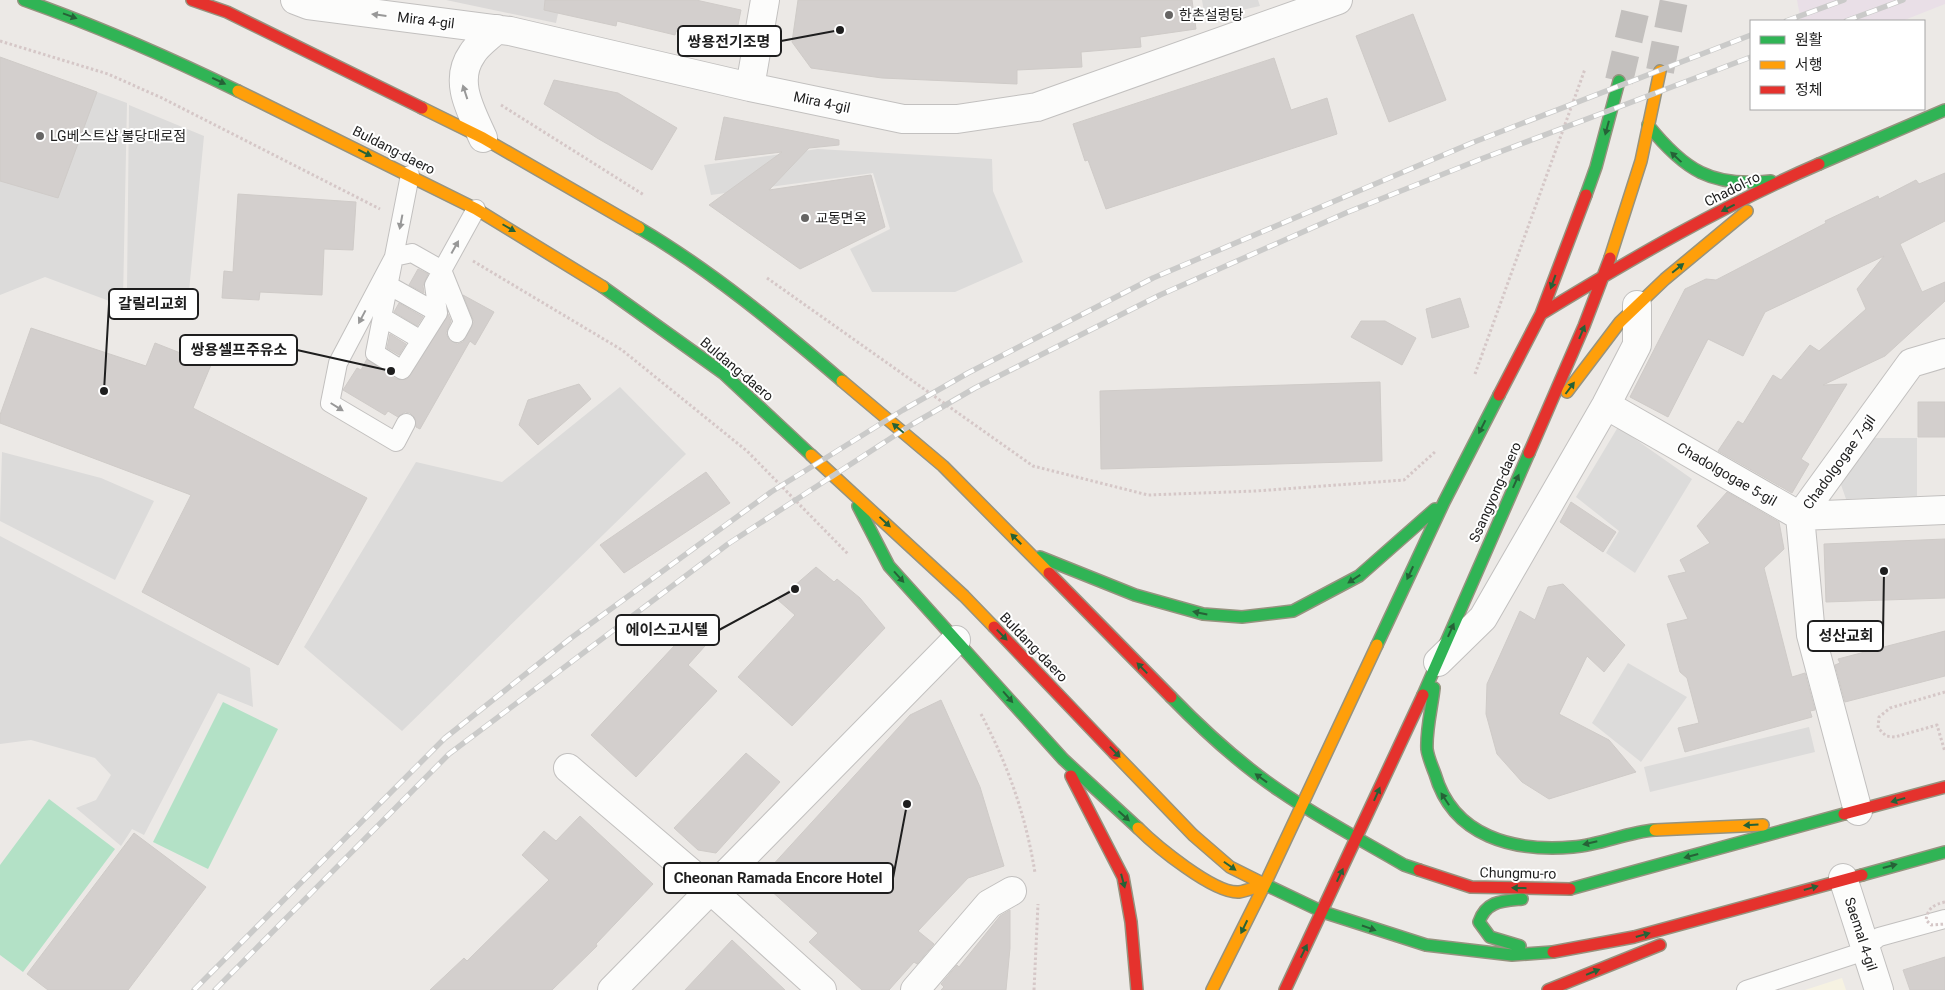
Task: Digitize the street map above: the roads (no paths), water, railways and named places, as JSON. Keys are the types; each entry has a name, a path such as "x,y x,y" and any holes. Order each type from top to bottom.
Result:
{"main road":[{"name":"Buldang-daero","path":"24,0 75,18 154,50 410,175 476,209 536,244 625,301 723,373 964,596 1193,835 1230,867 1323,912"},
{"path":"192,0 227,12 483,138 676,250 767,317 943,466 1194,721 1252,772 1302,804"},
{"name":"Ssangyong-daero","path":"1323,912 1436,663 1604,276 1641,161 1660,71"},
{"path":"1212,990 1265,884 1444,502 1541,314 1596,167 1619,81"},
{"name":"Chadol-ro","path":"1541,314 1644,251 1787,178 1945,110"},
{"path":"1648,125 1660,142 1681,162 1706,178 1747,185 1787,178"},
{"path":"1540,427 1620,322 1665,279 1787,178"},
{"path":"850,489 889,566 1063,759 1159,848 1210,882 1237,892 1265,884"},
{"path":"1029,552 1135,595 1203,614 1242,617 1294,611 1359,576 1444,502"},
{"path":"1436,663 1427,749 1438,786 1455,813 1484,836 1523,847 1574,847 1641,831 1817,822"},
{"path":"1063,759 1123,877 1131,922 1137,990"},
{"name":"Chungmu-ro","path":"1302,804 1404,864 1471,887 1568,889 1945,787"},
{"path":"1285,990 1323,912 1426,945 1512,955 1561,952 1634,937 1843,878 1945,852"},
{"path":"1561,952 1500,941 1490,937 1479,922 1482,912 1488,904 1568,889"},
{"path":"1548,990 1780,897"}],"street":[{"name":"Mira 4-gil","path":"295,0 308,5 497,29 750,87 903,119 957,119 1037,107 1338,0"},
{"path":"750,87 765,0"},
{"path":"483,138 470,109 462,84 471,54 497,29"},
{"path":"1436,663 1483,618 1606,405 1637,345 1637,305"},
{"name":"Chadolgogae 7-gil","path":"1858,811 1811,635 1800,516 1911,363 1945,353"},
{"name":"Chadolgogae 5-gil","path":"1606,405 1800,516"},
{"path":"1800,516 1945,510"},
{"path":"612,990 956,640"},
{"path":"568,768 711,890 822,990"},
{"name":"Saemal 4-gil","path":"1843,878 1879,990"},
{"path":"915,990 989,904 1012,891"}],"lane":[{"path":"410,175 375,353 402,370 438,313 434,284 476,209"},
{"path":"406,423 396,442 330,403 338,363 394,257 412,253 442,270 463,322 457,332"},
{"path":"388,285 438,313"},
{"path":"382,317 421,340"},
{"path":"1746,990 1859,953 1879,937 1945,919"}],"tunnel":[{"path":"1619,81 1638,0"},
{"path":"1660,71 1674,0"}],"railway":[{"path":"1789,20 1844,0"},
{"path":"1849,20 1903,0"},
{"path":"194,990 445,738 571,638 771,492 903,410 968,373 1153,278 1474,142 1750,35"},
{"path":"215,990 449,754 728,544 911,425 975,388 1160,295 1348,212 1481,159 1750,57"}],"place":[{"name":"한촌설렁탕","path":"1169,15"},
{"name":"쌍용전기조명","path":"840,30"},
{"name":"LG베스트샵 불당대로점","path":"40,136"},
{"name":"교동면옥","path":"805,218"},
{"name":"쌍용셀프주유소","path":"391,371"},
{"name":"갈릴리교회","path":"104,391"},
{"name":"성산교회","path":"1884,571"},
{"name":"에이스고시텔","path":"795,589"},
{"name":"Cheonan Ramada Encore Hotel","path":"907,804"}]}
